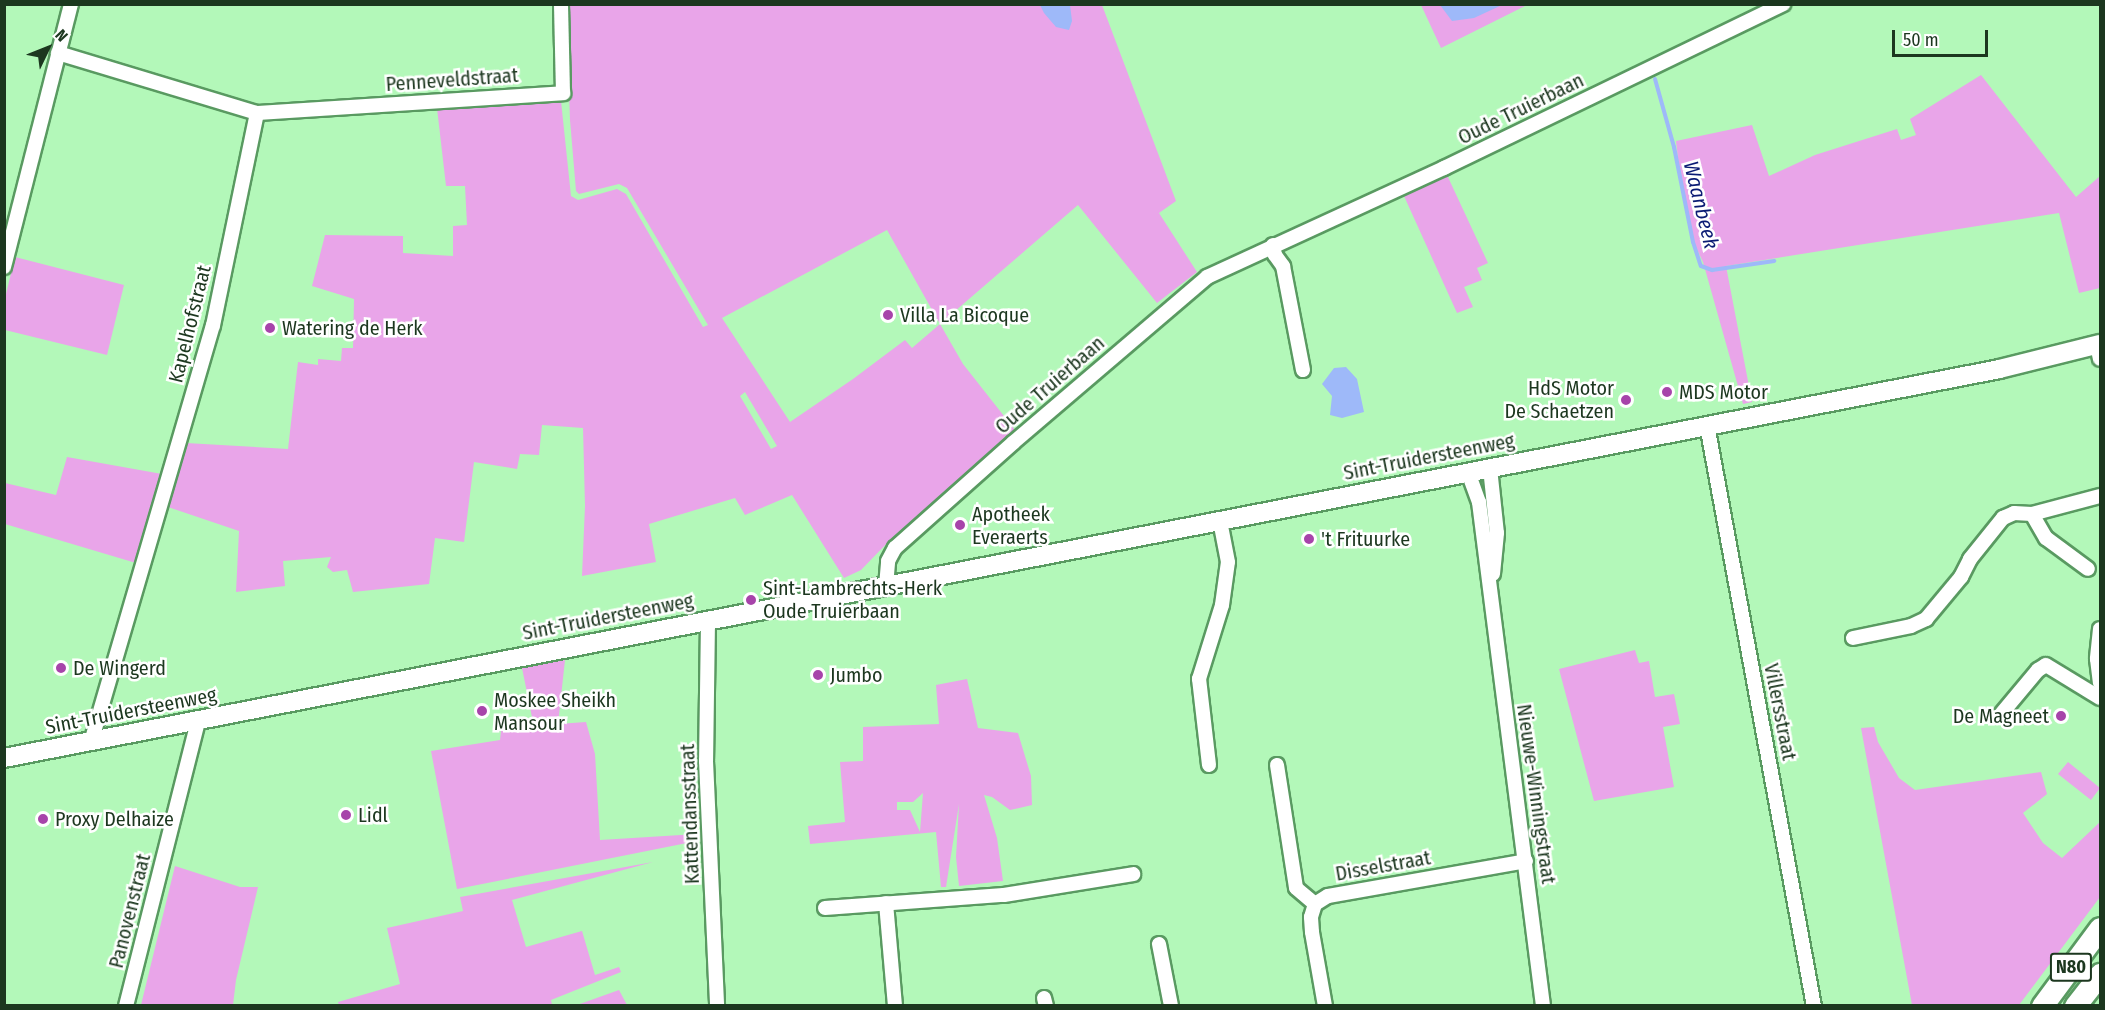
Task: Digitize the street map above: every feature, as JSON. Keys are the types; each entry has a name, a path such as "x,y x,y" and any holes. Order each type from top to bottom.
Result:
{"highway":[{"name":"N80","path":"2042,1005 2100,928"},
{"name":"N80","path":"2075,1005 2100,974"}],"main road":[{"name":"Sint-Truidersteenweg","path":"4,758 1707,425 2100,352"}],"street":[{"path":"4,267 71,4"},
{"name":"Penneveldstraat","path":"257,113 562,93 561,4"},
{"name":"Oude Truierbaan","path":"886,586 888,561 895,548 1200,282 1232,263 1444,168 1784,4"},
{"path":"58,53 257,113"},
{"name":"Kapelhofstraat","path":"91,741 213,326 257,113"},
{"path":"1273,245 1275,255 1283,266 1303,370"},
{"name":"Villersstraat","path":"1707,425 1814,1005"},
{"name":"Nieuwe-Winningstraat","path":"1490,468 1497,533 1491,588"},
{"name":"Nieuwe-Winningstraat","path":"1468,472 1479,502 1543,1005"},
{"path":"1853,638 1911,626 1926,619 1961,577 1970,559 2003,518 2014,513 2032,514 2100,496"},
{"path":"2032,514 2046,538 2088,569"},
{"path":"1209,765 1199,680 1222,605 1228,562 1220,520"},
{"name":"Kattendansstraat","path":"708,621 706,761 717,1005"},
{"path":"2100,629 2097,658 2100,683"},
{"path":"2002,713 2038,670 2046,665 2100,698"},
{"name":"Panovenstraat","path":"126,1005 198,721"},
{"path":"1277,765 1296,888 1315,904"},
{"name":"Disselstraat","path":"1325,1005 1312,932 1311,917 1315,904 1328,896 1526,861"},
{"path":"825,908 1004,895 1133,874"},
{"path":"886,903 895,1005"},
{"path":"1159,944 1171,1005"}],"shaded area":[{"path":"566,5 1102,5 1176,201 1159,213 1197,272 1157,303 1078,205 940,324 963,364 1015,430 893,537 861,570 844,578 792,495 745,515 735,498 649,524 656,562 582,576 585,506 583,428 542,425 539,455 520,454 517,469 474,462 464,542 435,538 429,584 353,592 347,570 333,572 327,567 331,557 283,561 285,586 236,592 239,531 165,506 186,443 288,449 298,362 318,365 318,359 341,361 342,348 353,348 354,299 312,286 325,235 403,236 403,253 453,256 453,226 467,225 465,186 446,186 437,108 561,101 571,196 578,200 617,189 626,194 703,327 708,325 627,188 619,184 579,194 576,191 570,120","holes":["887,230 940,324 912,348 905,340 790,422 722,318","745,392 777,446 771,449 740,396"]},
{"path":"1421,5 1527,5 1441,48"},
{"path":"1981,75 2076,197 2100,176 2100,288 2079,293 2059,213 1726,266 1752,402 1743,404 1703,262 1694,243 1681,184 1676,141 1752,125 1769,176 1815,155 1897,129 1901,140 1916,135 1910,119"},
{"path":"1447,175 1488,263 1477,268 1482,280 1464,287 1473,307 1457,313 1404,196"},
{"path":"15,257 124,285 107,355 5,330 5,298"},
{"path":"67,457 162,474 136,563 5,524 5,483 56,495"},
{"path":"1635,650 1639,663 1649,661 1655,697 1674,694 1680,724 1663,727 1674,787 1594,801 1559,669"},
{"path":"565,660 558,724 586,722 595,754 600,840 697,834 697,841 457,889 431,751 500,740 501,731 534,727 522,668"},
{"path":"967,679 978,728 1018,733 1031,776 1032,805 1010,810 992,797 984,795 997,838 1003,881 959,886 956,857 959,804 946,887 941,887 936,832 810,844 808,826 845,822 840,762 863,761 863,727 939,724 936,685","holes":["923,793 920,832 910,810 897,810 897,802 913,802"]},
{"path":"1874,727 1878,742 1899,778 1915,790 2041,772 2047,794 2023,813 2043,843 2062,858 2100,822 2100,897 2019,1005 1912,1005 1861,728"},
{"path":"2068,762 2100,788 2091,800 2058,774"},
{"path":"653,862 512,900 526,947 582,931 595,975 619,967 621,972 551,1000 552,1005 339,1005 338,1002 400,984 387,928 463,911 460,897"},
{"path":"175,866 240,887 258,887 236,980 233,1005 141,1005"},
{"path":"619,990 627,1005 577,1005"}],"water":[{"path":"1040,5 1070,5 1072,21 1069,30 1056,27"},
{"path":"1440,5 1502,5 1474,18 1452,21"},
{"path":"1346,367 1357,379 1364,412 1342,418 1330,415 1332,396 1322,384 1334,368"}],"waterway":[{"name":"Waanbeek","path":"1655,79 1674,147 1693,242 1701,266 1712,270 1774,261"}],"place":[{"name":"Villa La Bicoque","path":"888,315"},
{"name":"Watering de Herk","path":"270,328"},
{"name":"MDS Motor","path":"1667,392"},
{"name":"HdS Motor De Schaetzen","path":"1626,400"},
{"name":"Apotheek Everaerts","path":"960,525"},
{"name":"'t Frituurke","path":"1309,539"},
{"name":"Sint-Lambrechts-Herk Oude Truierbaan","path":"751,600"},
{"name":"De Wingerd","path":"61,668"},
{"name":"Jumbo","path":"818,675"},
{"name":"Moskee Sheikh Mansour","path":"482,711"},
{"name":"De Magneet","path":"2061,716"},
{"name":"Lidl","path":"346,815"},
{"name":"Proxy Delhaize","path":"43,819"}]}
